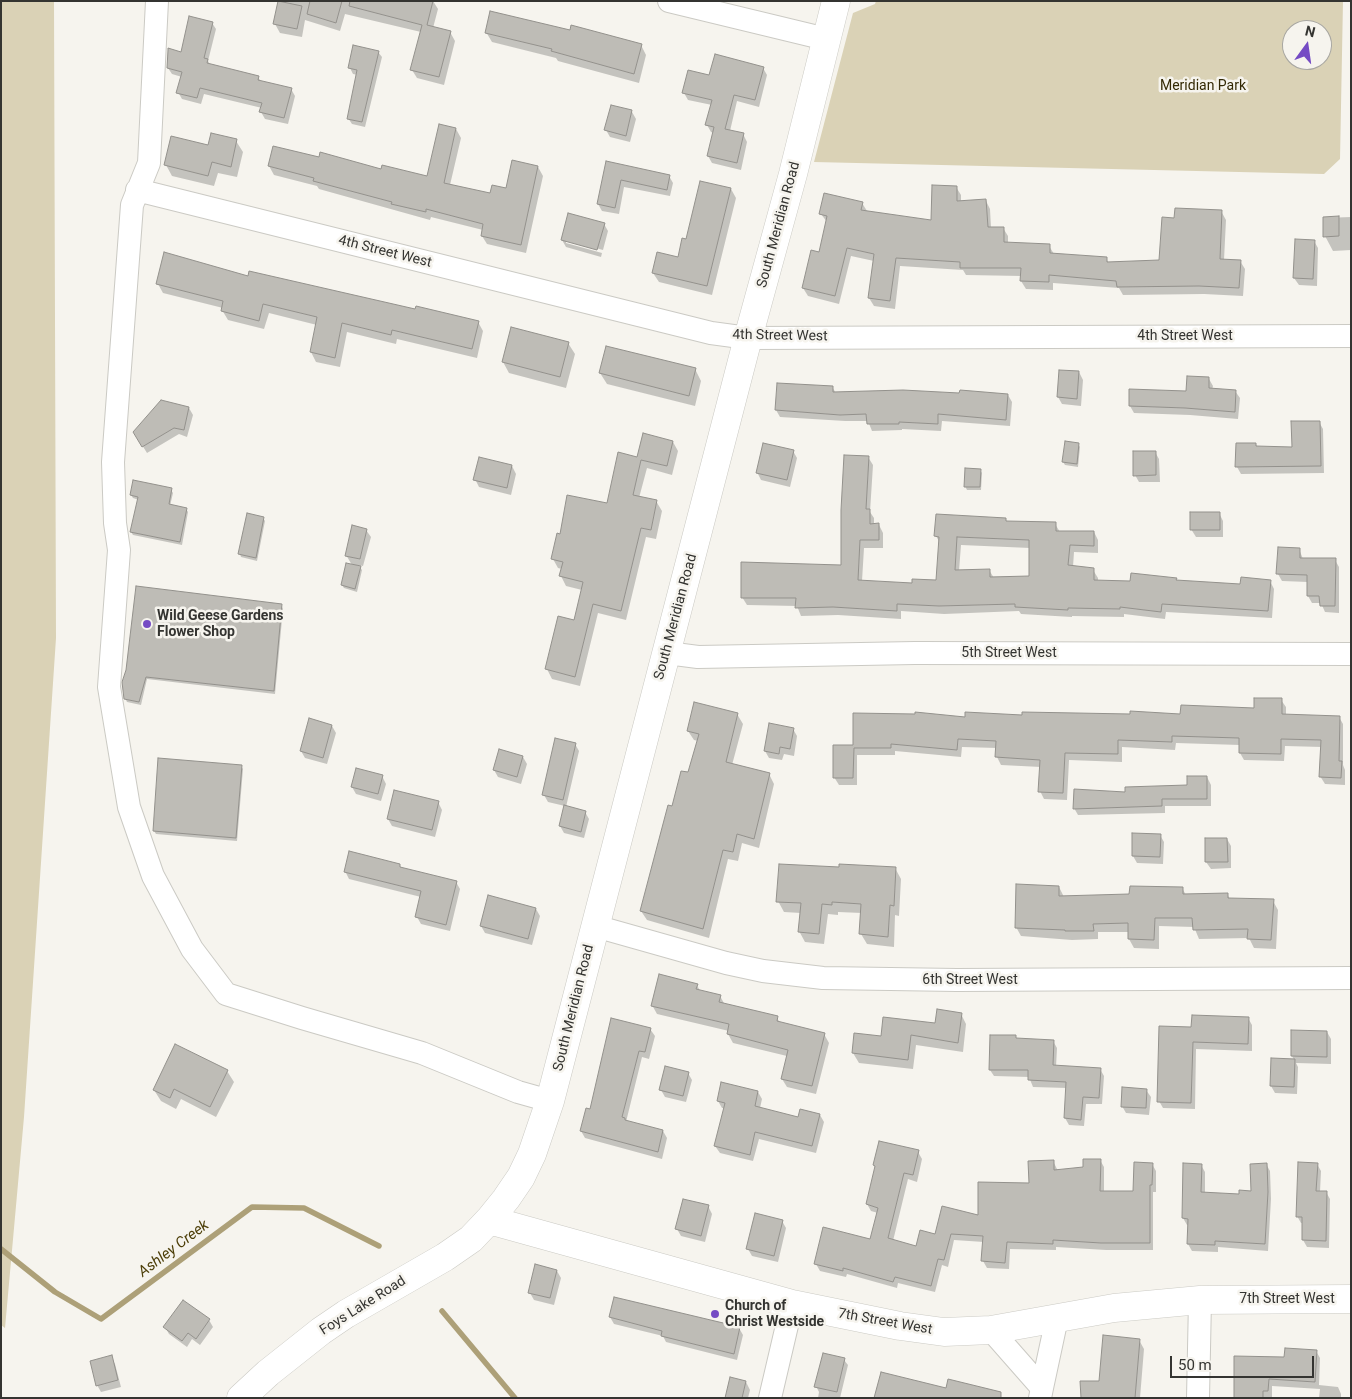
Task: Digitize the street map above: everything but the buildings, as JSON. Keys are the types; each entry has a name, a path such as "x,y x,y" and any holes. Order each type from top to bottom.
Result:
{"street":[{"path":"157,1 149,163 132,205 113,462 115,523 119,550 109,687 129,807 153,876 192,949 226,994 422,1053 518,1092 550,1101"},
{"path":"670,1 826,39"},
{"name":"South Meridian Road","path":"490,1220 521,1177 532,1154 550,1101 748,338 793,174 836,1"},
{"name":"4th Street West","path":"137,190 711,333 748,338 1351,336"},
{"name":"5th Street West","path":"667,653 698,657 915,653 1351,654"},
{"name":"6th Street West","path":"595,926 731,964 763,971 824,978 957,980 1351,978"},
{"name":"7th Street West","path":"490,1220 792,1304 900,1326 944,1332 991,1330 1114,1308 1200,1300 1351,1299"},
{"name":"Foys Lake Road","path":"241,1398 268,1373 321,1331 346,1314 452,1253 490,1220"},
{"path":"1198,1398 1200,1300"},
{"path":"770,1398 792,1304"},
{"path":"1041,1393 1057,1318"},
{"path":"991,1330 1041,1393"}],"green space":[{"path":"1,1 54,1 56,638 24,1117 5,1328 1,1325"},
{"name":"Meridian Park","path":"876,1 1343,1 1340,159 1324,174 814,162 853,13 875,4"}],"waterway":[{"name":"Ashley Creek","path":"1,1249 55,1292 101,1319 252,1207 304,1208 379,1246"},
{"name":"Ashley Creek","path":"442,1311 515,1398"}],"place":[{"name":"Wild Geese Gardens Flower Shop","path":"147,624"},
{"name":"Church of Christ Westside","path":"715,1314"}]}
